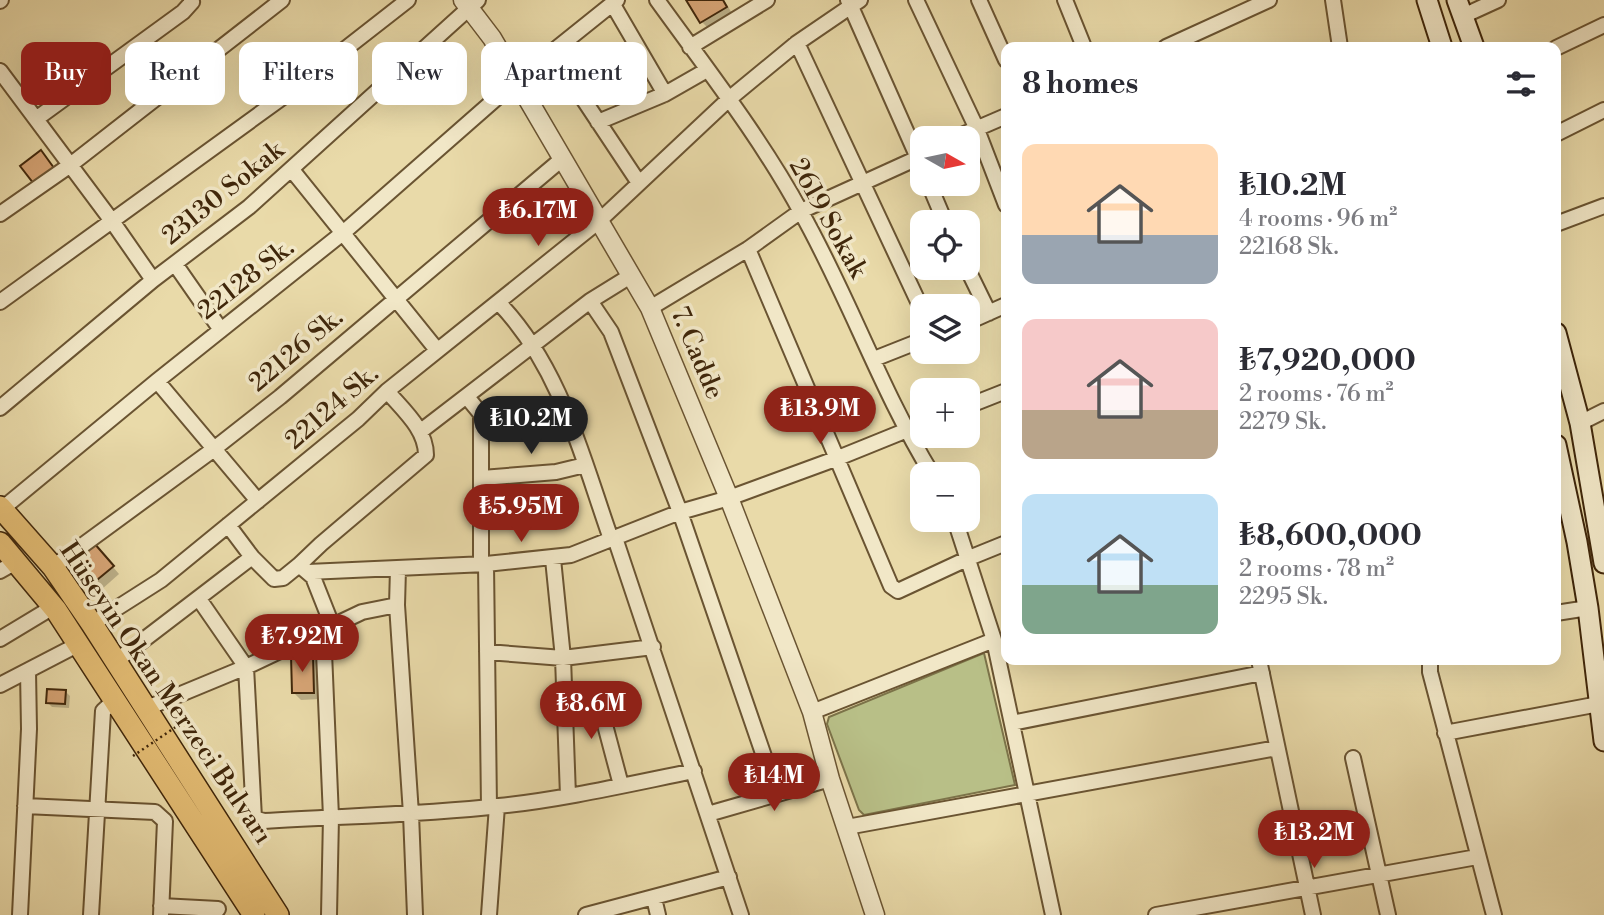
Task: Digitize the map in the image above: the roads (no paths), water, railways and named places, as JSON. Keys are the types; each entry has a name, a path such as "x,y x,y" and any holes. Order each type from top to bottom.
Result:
{"main road":[{"path":"1427,0 1440,42"},
{"path":"1460,8 1472,42"},
{"path":"1561,352 1580,423 1604,563"},
{"path":"1561,468 1588,608 1604,741"},
{"name":"Hüseyin Okan Merzeci Bulvarı","path":"1,508 52,567 92,624 147,708 271,913"},
{"name":"Hüseyin Okan Merzeci Bulvarı","path":"0,543 8,567 53,607 115,701 271,913"}],"street":[{"path":"36,119 183,12 191,0"},
{"path":"0,214 69,166 282,0"},
{"path":"0,302 295,89 408,0"},
{"name":"2619 Sokak","path":"657,0 729,99 801,211 874,359 905,430 925,462"},
{"path":"691,47 767,0"},
{"path":"916,0 976,126"},
{"path":"979,0 1001,49"},
{"path":"1065,0 1082,42"},
{"path":"1177,42 1269,0"},
{"path":"1333,0 1339,42"},
{"path":"1460,8 1498,0"},
{"path":"615,1 665,94"},
{"name":"22128 Sk.","path":"564,42 615,1"},
{"name":"7. Cadde","path":"470,2 494,42"},
{"name":"23130 Sokak","path":"0,408 153,280 250,207 470,2"},
{"path":"853,2 910,134"},
{"name":"22124 Sk.","path":"92,624 161,580 258,501 358,419 387,391 599,221 729,99 797,43 853,2"},
{"path":"1561,46 1604,25"},
{"path":"797,43 915,294"},
{"path":"0,71 153,280"},
{"path":"598,122 665,94 707,71"},
{"name":"22128 Sk.","path":"1,508 344,232 489,105"},
{"name":"7. Cadde","path":"530,105 650,308 729,498 812,712 830,779 876,915"},
{"path":"587,105 639,183"},
{"path":"1561,132 1604,110"},
{"path":"979,126 1001,118"},
{"path":"980,137 1001,192"},
{"name":"22126 Sk.","path":"52,567 215,448 289,389 562,159"},
{"path":"650,308 748,249 801,211 910,164"},
{"path":"292,170 437,350"},
{"path":"1561,222 1604,206"},
{"path":"748,249 891,586 898,591 1001,545"},
{"path":"175,264 221,330"},
{"path":"421,431 590,301 632,275"},
{"path":"973,280 989,313"},
{"path":"590,301 611,331 680,512 777,794"},
{"path":"498,302 533,344 548,370 653,647 741,915"},
{"path":"980,316 1001,307"},
{"path":"874,359 910,345"},
{"path":"157,381 258,501"},
{"path":"304,569 321,544 426,455 426,443 421,431 387,391"},
{"path":"980,401 1001,393"},
{"path":"467,397 481,414 493,807 489,915"},
{"path":"1580,423 1604,411"},
{"path":"228,525 274,579 304,569 398,569 553,559 571,555 680,512 729,498 910,428"},
{"path":"482,478 556,472 585,465"},
{"path":"959,532 994,640 1053,915"},
{"path":"116,661 253,557"},
{"path":"553,559 563,658 568,796"},
{"path":"304,569 313,577 328,627 331,817 329,915"},
{"path":"398,569 397,605 415,915"},
{"path":"199,599 246,667 254,818 264,821 493,807 568,796 694,771"},
{"path":"147,708 246,667 362,612 397,605"},
{"path":"0,639 53,607"},
{"path":"1561,612 1588,608"},
{"path":"812,712 994,640"},
{"path":"0,685 77,645"},
{"path":"487,652 563,658 653,647"},
{"path":"1430,665 1445,733 1494,915"},
{"path":"1012,723 1261,666 1313,915"},
{"path":"20,915 29,729 28,671"},
{"path":"565,692 596,691 621,785"},
{"path":"91,915 103,711 115,701"},
{"path":"1445,733 1600,704"},
{"path":"847,827 1277,748"},
{"path":"1353,758 1388,915"},
{"path":"708,814 830,779"},
{"path":"25,806 155,813 165,821 161,911 219,909"},
{"path":"1156,915 1197,912 1477,857"},
{"path":"586,915 729,877"},
{"path":"654,898 658,915"}]}
